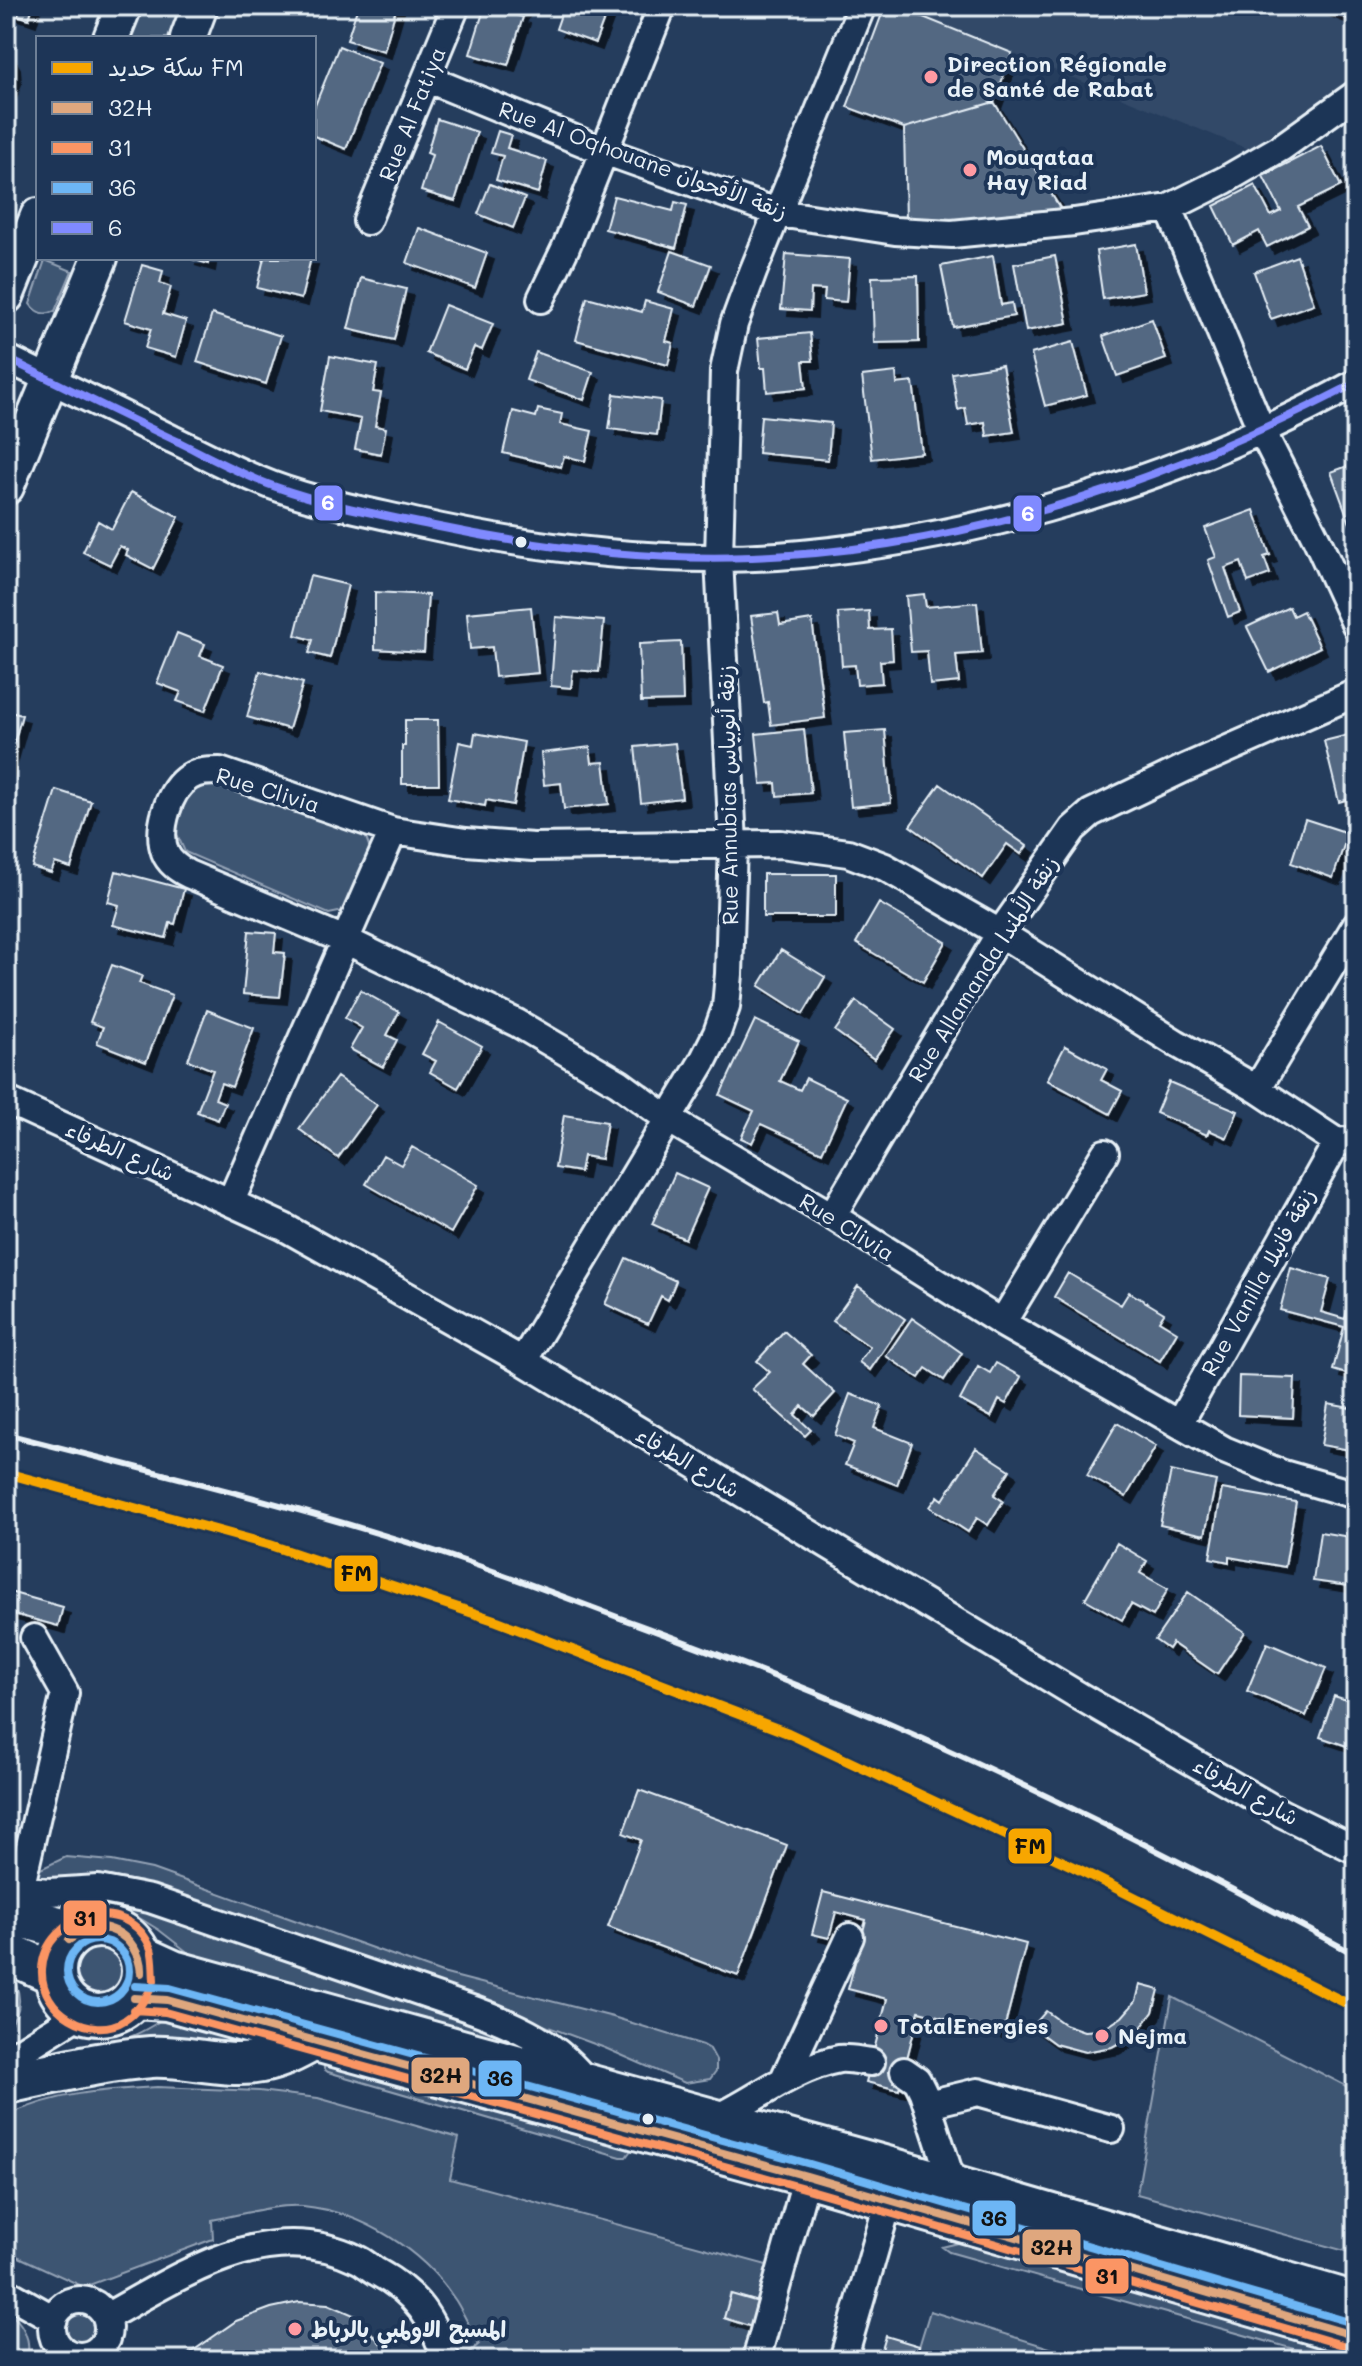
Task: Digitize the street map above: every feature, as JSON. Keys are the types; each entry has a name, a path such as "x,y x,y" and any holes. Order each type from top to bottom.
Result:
{"highway":[{"path":"6,1913 78,1932"},
{"path":"90,1928 115,1930 134,1945 140,1956 142,1981 134,1998 120,2010 108,2015 83,2012 63,1997 55,1974 60,1949 78,1932 90,1928"},
{"path":"6,1952 55,1974"},
{"path":"140,1956 173,1971 713,2120 1356,2303"},
{"path":"134,1998 167,2000 807,2176 1356,2336"},
{"path":"6,2083 93,2063 144,2058 170,2056 260,2063 312,2041"}],"main road":[{"path":"112,36 124,6"},
{"path":"189,36 200,6"},
{"path":"6,296 36,221"},
{"path":"6,487 99,260"}],"street":[{"name":"Rue Al Fatiya","path":"367,221 456,6"},
{"path":"541,299 566,247 662,6"},
{"name":"Rue Annubias زنقة أنوبياس","path":"523,1361 703,1061 726,1007 733,844 719,558 724,371 734,324 753,272 862,6"},
{"name":"Rue Al Oqhouane زنقة الأقحوان","path":"428,79 604,151 779,213 895,231 952,234 1074,222 1169,208 1282,147 1356,94"},
{"path":"1169,208 1261,429 1356,625"},
{"path":"6,358 257,480 317,498 453,531 548,546 634,555 719,558 801,554 903,540 989,522 1084,496 1167,468 1261,429 1356,383"},
{"name":"Rue Allamanda زنقة الألمندا","path":"832,1216 1000,933 1061,844 1091,813 1356,693"},
{"name":"Rue Clivia","path":"1347,1141 1176,1043 1000,933 885,867 848,853 781,844 533,847 466,842 393,831 220,771 194,774 185,779 173,796 162,828 170,861 201,881 347,941 517,1023 619,1083 668,1119 832,1216 1002,1323 1180,1422 1224,1450 1283,1474 1356,1495"},
{"path":"231,1201 393,831"},
{"path":"1257,1089 1356,925"},
{"name":"شارع الطرفاء","path":"6,1100 284,1227 523,1361 1081,1697 1281,1813 1356,1850"},
{"name":"Rue Vanilla زنقة فانيلا","path":"1180,1422 1347,1141"},
{"path":"1002,1323 1105,1153"},
{"path":"34,1638 65,1693 22,1881 26,1890 98,1889 150,1899 474,2010 507,2022 552,2046 572,2063 590,2086"},
{"path":"784,2079 850,1937"},
{"path":"6,2060 83,2012"},
{"path":"713,2120 739,2108 784,2079 841,2059 871,2062"},
{"path":"904,2071 917,2080 928,2104 954,2188"},
{"path":"928,2104 978,2092 1111,2129"},
{"path":"756,2360 807,2176"},
{"path":"843,2360 889,2200"},
{"path":"106,2317 211,2261 261,2246 299,2244 349,2256 397,2281 412,2296 435,2329 446,2360"},
{"path":"6,2292 54,2319"},
{"path":"75,2300 93,2303 106,2317 104,2343 90,2354 72,2355 58,2344 52,2328 54,2319 65,2304 75,2300"}],"shaded area":[{"path":"144,6 181,6 169,36 132,36"},
{"path":"896,6 1356,6 1356,73 1332,95 1253,151"},
{"path":"45,260 72,271 55,311 51,313 35,310 30,304"},
{"path":"214,783 365,835 373,857 348,910 329,914 185,852 175,830 190,790"},
{"path":"66,1857 152,1869 442,1973 613,2017 703,2045 710,2049 716,2060 716,2071 710,2079 685,2083 605,2048 495,2007 142,1882 97,1874 51,1881 28,1879 34,1872"},
{"path":"12,1894 120,1902 493,2024 505,2035 493,2043 214,1964 190,1954 123,1908 107,1904 11,1897"},
{"path":"98,1948 115,1955 122,1972 115,1989 98,1996 81,1989 74,1972 81,1955"},
{"path":"6,1972 16,1986 19,2001 16,2016 6,2030"},
{"path":"1172,1997 1356,2091 1356,2254 1137,2194"},
{"path":"166,2017 262,2042 52,2062 77,2049 131,2037"},
{"path":"324,2060 630,2145 632,2149 626,2157 621,2157 328,2072 324,2069"},
{"path":"157,2087 259,2091 318,2098 459,2138 450,2179 774,2267 762,2303 730,2294 724,2318 755,2328 745,2360 466,2360 463,2358 479,2344 456,2301 426,2265 409,2250 369,2225 347,2216 303,2206 269,2208 212,2220 213,2239 84,2287 6,2251 6,2116 62,2097"},
{"path":"962,2242 1356,2349 1356,2360 1333,2360 949,2252 942,2247"},
{"path":"6,2311 25,2332 28,2346 26,2360 6,2360"},
{"path":"930,2311 1079,2357 1078,2360 915,2360"},
{"path":"79,2312 90,2317 95,2328 90,2339 79,2344 68,2339 63,2328 68,2317"}],"building":[{"path":"6,6 33,6 29,19 6,11"},
{"path":"358,6 397,6 384,51 347,40"},
{"path":"485,6 523,17 508,65 470,54"},
{"path":"498,6 524,6 519,16"},
{"path":"564,6 609,6 595,43 556,29"},
{"name":"Direction Régionale de Santé de Rabat","path":"885,6 896,6 1012,53 994,102 904,128 847,107"},
{"path":"1315,6 1356,6 1356,22"},
{"path":"339,46 380,63 346,149 316,137 316,103"},
{"path":"6,50 13,62 14,77 9,92 6,92"},
{"name":"Mouqataa Hay Riad","path":"994,102 1062,211 1001,219 906,222 904,128"},
{"path":"437,119 477,132 455,201 421,191 432,155 427,153"},
{"path":"498,131 511,135 507,148 547,161 538,193 496,180 503,156 491,153"},
{"path":"1321,146 1341,186 1298,207 1308,226 1267,247 1259,231 1233,245 1214,206 1255,185 1271,216 1281,211 1263,176"},
{"path":"490,184 525,198 513,228 478,214"},
{"path":"614,196 673,211 675,202 687,205 676,248 605,229"},
{"path":"419,228 487,253 475,288 407,263"},
{"path":"1136,244 1144,292 1103,299 1096,251"},
{"path":"672,251 711,265 696,306 658,292"},
{"path":"786,254 850,259 846,302 824,300 825,290 811,289 810,311 781,309"},
{"path":"993,256 1001,305 1012,303 1014,316 953,327 941,266"},
{"path":"1055,256 1068,323 1026,331 1014,264"},
{"path":"1297,256 1314,304 1271,319 1254,272"},
{"path":"264,260 311,260 301,299 257,288"},
{"path":"142,265 163,271 160,283 171,287 163,314 186,321 176,357 145,348 151,329 125,321"},
{"path":"918,276 919,342 874,343 872,277"},
{"path":"361,278 406,289 394,340 348,329"},
{"path":"587,297 642,312 645,301 674,309 666,341 673,343 668,365 576,340"},
{"path":"445,305 493,324 482,350 474,347 465,369 426,353"},
{"path":"212,314 281,336 266,384 197,362"},
{"path":"1152,319 1166,359 1117,376 1103,336"},
{"path":"810,333 813,361 803,361 806,388 767,392 758,338"},
{"path":"1073,342 1087,395 1045,406 1031,354"},
{"path":"536,352 593,372 584,400 526,380"},
{"path":"330,356 378,365 373,392 381,393 375,426 386,428 381,454 355,449 361,419 320,411"},
{"path":"1002,365 1014,432 987,436 985,422 968,425 965,408 958,410 952,373"},
{"path":"896,372 897,384 913,382 922,453 872,459 862,376"},
{"path":"614,394 661,400 657,435 609,429"},
{"path":"538,409 562,414 560,424 592,431 585,461 564,456 561,467 503,453 513,411 536,417"},
{"path":"761,416 831,423 828,460 758,453"},
{"path":"1356,463 1356,528 1352,529 1331,472"},
{"path":"131,492 179,517 153,569 126,555 128,550 120,546 110,565 83,552 98,521 112,529"},
{"path":"1254,510 1270,555 1264,557 1270,574 1248,582 1241,562 1225,568 1240,612 1228,617 1208,560 1216,557 1205,528"},
{"path":"310,576 348,585 330,658 309,653 313,640 295,635"},
{"path":"375,592 428,595 424,652 375,649"},
{"path":"924,594 926,607 977,602 982,653 956,655 959,682 930,685 927,651 911,652 906,596"},
{"path":"531,607 538,673 495,677 492,647 470,649 467,613"},
{"path":"1289,607 1293,616 1303,611 1320,647 1269,672 1247,627"},
{"path":"869,611 870,630 891,629 893,660 880,661 882,683 857,685 855,665 842,666 838,613"},
{"path":"778,613 780,625 812,620 825,718 771,725 768,702 764,703 751,616"},
{"path":"556,617 604,621 599,672 573,670 571,688 551,686"},
{"path":"177,633 205,644 200,656 223,665 205,711 177,701 181,692 157,683"},
{"path":"681,642 683,701 641,702 639,644"},
{"path":"260,671 303,683 289,729 247,717"},
{"path":"6,711 22,715 6,771"},
{"path":"405,720 438,720 439,784 402,784"},
{"path":"804,729 811,793 777,796 776,783 761,784 756,734"},
{"path":"885,730 891,803 851,807 844,733"},
{"path":"475,733 524,742 513,805 486,800 485,806 448,799 459,742 473,745"},
{"path":"1356,733 1356,797 1339,802 1324,741"},
{"path":"675,743 682,798 641,803 635,747"},
{"path":"590,747 592,763 604,762 609,804 564,809 561,783 544,785 541,753"},
{"path":"940,784 1027,846 1021,854 1007,844 983,878 910,826"},
{"path":"56,790 91,801 71,868 55,863 51,873 32,867"},
{"path":"1305,819 1348,833 1333,878 1291,863"},
{"path":"116,871 184,889 175,924 170,923 166,938 113,925 119,905 108,902"},
{"path":"763,874 836,874 836,917 763,917"},
{"path":"879,903 946,942 923,982 856,943"},
{"path":"249,931 276,933 274,952 285,953 280,997 243,994"},
{"path":"781,950 825,977 803,1014 759,986"},
{"path":"112,965 142,976 139,983 172,995 146,1062 97,1043 103,1027 90,1022"},
{"path":"360,990 399,1012 387,1035 397,1040 383,1067 350,1049 362,1028 345,1018"},
{"path":"856,1001 895,1029 874,1059 835,1031"},
{"path":"207,1010 254,1028 232,1087 221,1083 215,1099 225,1103 218,1120 197,1112 213,1070 188,1060"},
{"path":"755,1020 799,1041 780,1081 800,1090 806,1078 847,1098 822,1152 761,1124 752,1143 741,1138 754,1111 720,1095"},
{"path":"439,1022 482,1046 458,1088 430,1072 436,1061 422,1054"},
{"path":"1065,1046 1107,1069 1101,1080 1122,1091 1110,1114 1047,1080"},
{"path":"337,1077 377,1105 338,1158 299,1129"},
{"path":"1169,1082 1238,1111 1227,1138 1209,1130 1207,1135 1156,1113"},
{"path":"564,1115 607,1122 601,1159 583,1156 580,1172 555,1168"},
{"path":"412,1147 478,1185 451,1233 366,1184 383,1155 401,1165"},
{"path":"675,1173 708,1188 685,1239 652,1224"},
{"path":"626,1258 676,1281 668,1300 661,1296 648,1324 605,1304"},
{"path":"1291,1268 1330,1279 1321,1312 1345,1319 1353,1290 1356,1291 1356,1377 1333,1370 1344,1327 1280,1310"},
{"path":"1068,1273 1121,1305 1129,1292 1164,1313 1159,1321 1177,1332 1160,1361 1054,1297"},
{"path":"858,1286 905,1319 870,1370 859,1362 870,1347 833,1321"},
{"path":"912,1318 962,1353 944,1380 926,1368 919,1378 886,1356"},
{"path":"784,1331 811,1355 803,1364 835,1393 814,1416 802,1406 795,1415 811,1430 805,1436 752,1389 770,1372 757,1361"},
{"path":"996,1363 1021,1377 1006,1404 999,1400 991,1417 960,1400 978,1366 990,1373"},
{"path":"1239,1376 1295,1378 1293,1418 1238,1415"},
{"path":"850,1394 882,1406 874,1428 912,1443 897,1485 845,1465 854,1443 835,1435"},
{"path":"1328,1404 1356,1409 1356,1451 1321,1445"},
{"path":"1117,1423 1156,1446 1126,1497 1087,1475"},
{"path":"976,1448 1010,1470 994,1495 1003,1501 988,1525 977,1518 968,1532 930,1507 938,1496 943,1500"},
{"path":"1171,1471 1216,1481 1205,1535 1160,1525"},
{"path":"1222,1489 1296,1502 1285,1567 1229,1557 1229,1562 1210,1558"},
{"path":"1320,1532 1356,1538 1356,1587 1313,1581"},
{"path":"1117,1543 1147,1561 1140,1573 1168,1589 1153,1616 1131,1604 1122,1620 1085,1599"},
{"path":"6,1591 63,1607 58,1626 6,1612"},
{"path":"1188,1592 1245,1632 1217,1674 1172,1643 1168,1649 1155,1640"},
{"path":"1267,1643 1326,1668 1306,1716 1247,1691"},
{"path":"1334,1696 1356,1703 1356,1749 1320,1737"},
{"path":"639,1790 787,1845 738,1976 608,1927 641,1840 623,1833"},
{"path":"823,1892 1026,1944 1003,2033 919,2011 899,2090 866,2082 887,1999 848,1989 866,1920 836,1912 829,1938 812,1934"},
{"path":"1140,1985 1159,1990 1153,2012 1136,2034 1112,2047 1085,2052 1055,2044 1032,2027 1046,2011 1064,2024 1084,2031 1102,2030 1122,2017 1136,2001"},
{"path":"731,2294 762,2303 755,2328 724,2318"},
{"name":"المسبح الاولمبي بالرباط","path":"299,2302 328,2304 356,2316 384,2347 389,2360 180,2360 236,2321"},
{"path":"886,2336 919,2346 915,2360 879,2360"}],"railway":[{"path":"6,1434 240,1494 410,1543 757,1669 904,1730 1035,1791 1165,1854 1356,1955"}],"rail line":[{"name":"FM","path":"6,1473 270,1545 497,1621 788,1733 1072,1866 1356,2008"}],"transit line":[{"name":"6","path":"6,358 239,472 315,499 513,541 632,555 712,558 831,551 910,540 1064,504 1213,450 1356,383"},
{"name":"31","path":"152,1987 125,2020 112,2026 83,2025 58,2010 49,1998 42,1970 46,1950 57,1935 72,1923 89,1917 107,1916 125,1920 140,1931 151,1949 154,1980"},
{"name":"32H","path":"69,1940 80,1931 92,1927 116,1931 135,1948 141,1973"},
{"name":"32H","path":"69,1940 94,1929 116,1932 133,1948 141,1973"},
{"name":"36","path":"98,1940 120,1949 129,1971 120,1993 98,2002 76,1993 67,1971 76,1949 98,1940"},
{"name":"36","path":"135,1986 170,1988 810,2164 1356,2324"},
{"name":"32H","path":"134,1998 167,2000 807,2176 1356,2336"},
{"name":"31","path":"133,2010 165,2012 804,2188 1353,2348"}],"place":[{"name":"Direction Régionale de Santé de Rabat","path":"931,77"},
{"name":"Mouqataa Hay Riad","path":"970,170"},
{"name":"TotalEnergies","path":"881,2026"},
{"name":"Nejma","path":"1102,2036"},
{"name":"المسبح الاولمبي بالرباط","path":"295,2329"}]}
